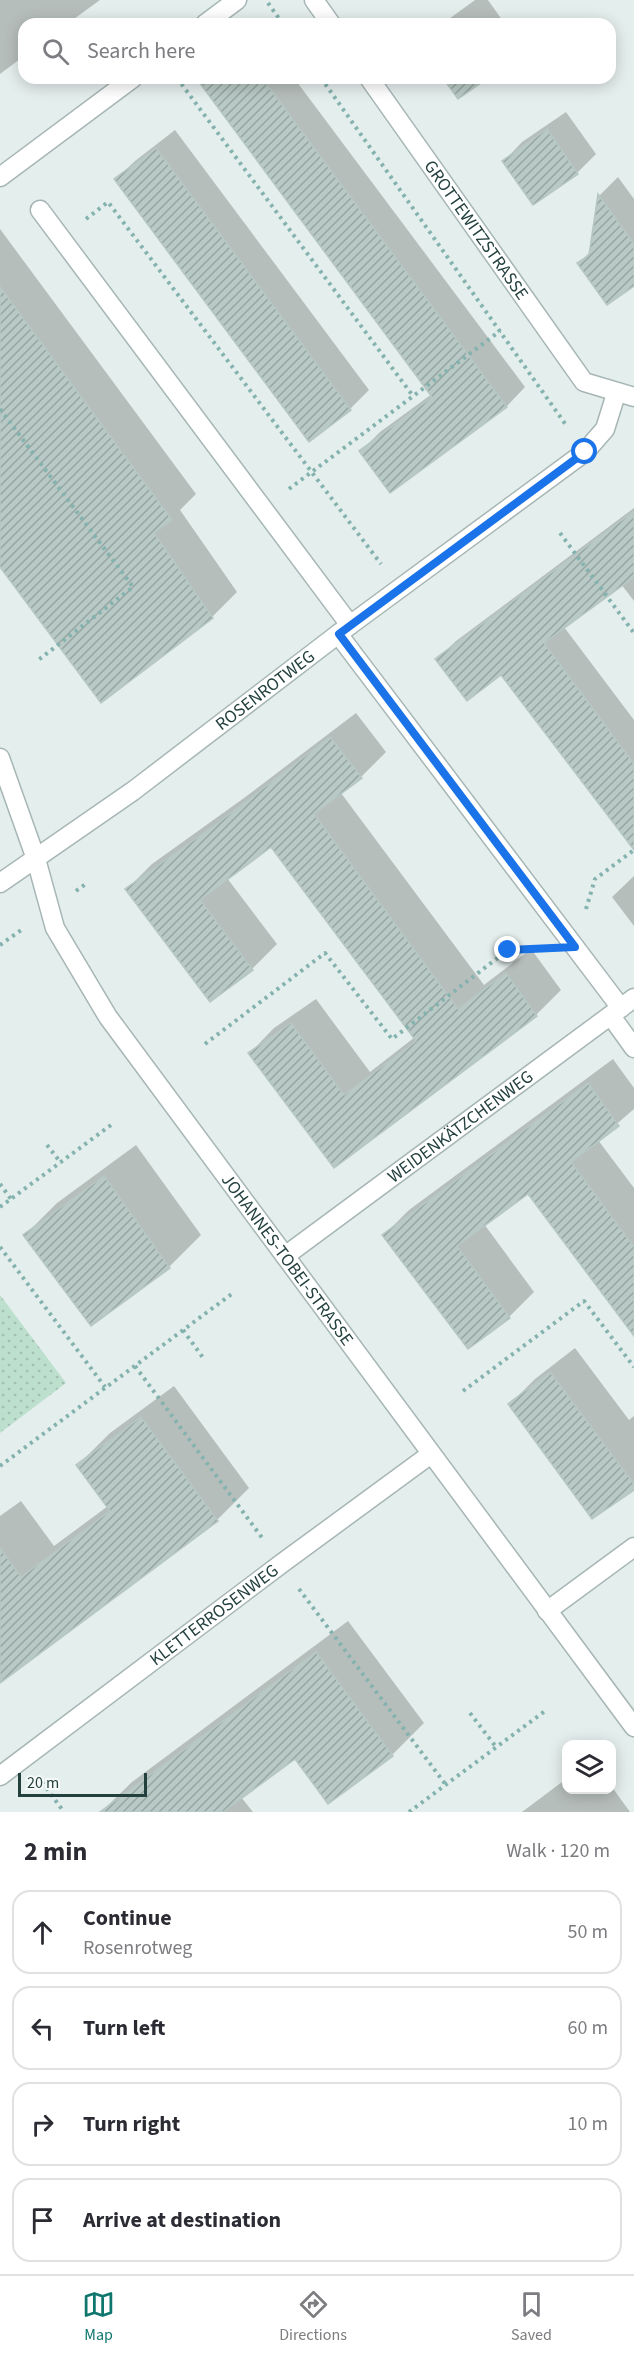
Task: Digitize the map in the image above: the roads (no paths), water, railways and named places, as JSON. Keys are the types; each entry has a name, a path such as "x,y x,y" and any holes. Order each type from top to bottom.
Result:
{"street":[{"path":"213,18 237,0"},
{"path":"314,0 327,18"},
{"path":"0,177 125,84"},
{"name":"GROTTEWITZSTRASSE","path":"373,84 584,382 625,396"},
{"path":"40,210 263,508 344,629 575,947 622,1008 634,1048"},
{"name":"ROSENROTWEG","path":"0,883 133,791 344,629 585,452 605,429 625,396"},
{"name":"JOHANNES-TOBEI-STRASSE","path":"0,758 36,859 56,928 108,1017 634,1727"},
{"name":"WEIDENKÄTZCHENWEG","path":"285,1256 622,1008"},
{"name":"KLETTERROSENWEG","path":"0,1776 431,1454"},
{"path":"548,1611 634,1546"}]}
